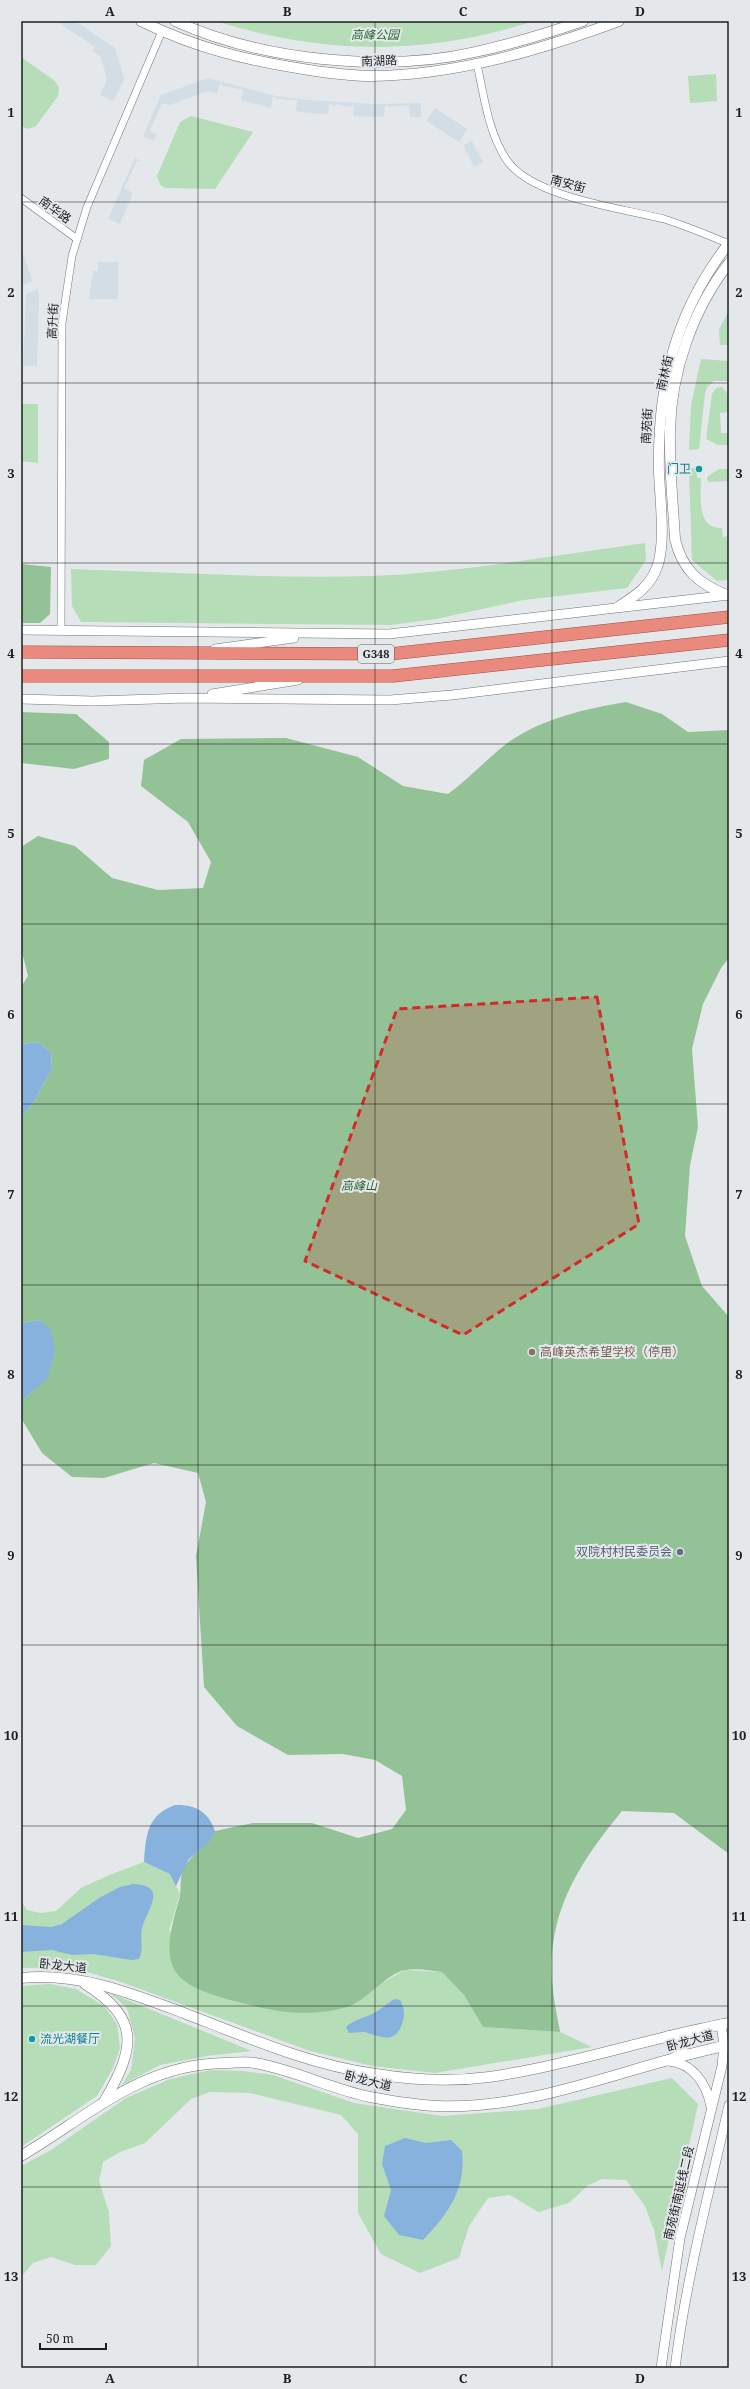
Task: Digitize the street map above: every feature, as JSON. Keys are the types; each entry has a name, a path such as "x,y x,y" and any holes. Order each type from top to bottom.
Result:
{"highway":[{"name":"G348","path":"21,652 390,654 729,617"},
{"name":"G348","path":"21,676 59,678 393,676 440,673 729,640"}],"main road":[{"name":"南湖路","path":"141,21 197,46 237,57 328,72 371,76 477,64 540,48 619,21"},
{"name":"南湖路","path":"175,21 204,34 240,45 335,60 373,62 474,53 583,21"},
{"name":"南苑街","path":"618,607 642,591 653,579 658,566 661,542 660,430 665,379 684,318 707,272 729,244"},
{"name":"南林街","path":"728,595 707,587 696,579 678,554 675,539 670,430 673,397 683,354 695,322 716,280 729,263"},
{"name":"卧龙大道","path":"21,1978 36,1976 77,1979 123,1990 308,2058 375,2074 441,2080 488,2077 533,2069 663,2036 725,2024"},
{"path":"77,1979 106,1997 120,2013 127,2035 127,2054 123,2066 105,2100"},
{"path":"663,2036 679,2037 683,2040 684,2046 682,2053 668,2060"},
{"name":"卧龙大道","path":"21,2156 54,2137 105,2100 161,2073 209,2063 254,2063 302,2075 369,2097 437,2106 487,2103 532,2097 727,2045"}],"street":[{"name":"高升街","path":"61,631 62,323 68,275 77,239 97,181 162,31"},
{"name":"南安街","path":"477,64 496,140 506,160 525,179 552,191 665,220 705,233 729,244"},
{"name":"南华路","path":"21,198 77,239"},
{"path":"21,630 154,630 389,634 728,595"},
{"path":"192,652 321,634"},
{"path":"21,699 92,701 187,698 390,700 452,695 729,661"},
{"path":"187,698 325,676"},
{"name":"南苑街南延线二段","path":"661,2368 680,2238 727,2045 725,2024"},
{"path":"668,2060 678,2062 702,2080 708,2092 711,2113"},
{"path":"675,2368 685,2305 729,2105"}],"highlighted area":[{"path":"597,997 639,1224 463,1335 305,1261 397,1009"}],"shaded area":[{"path":"56,21 75,21 115,48 124,79 114,101 100,95 107,79 101,57 92,51 95,47"},
{"path":"208,78 276,96 308,100 375,104 421,103 421,117 410,117 409,105 389,107 385,105 384,117 353,116 354,105 350,107 337,104 336,106 329,104 328,114 308,113 296,111 297,100 277,99 273,96 271,108 241,100 244,90 224,86 220,83 217,94 208,91 170,105 162,103 150,131 157,135 154,141 143,136 161,95"},
{"path":"435,108 467,129 459,142 426,121"},
{"path":"472,141 483,162 474,167 463,145"},
{"path":"135,158 141,161 137,161 124,188 133,193 120,224 108,219"},
{"path":"21,248 33,281 21,286"},
{"path":"98,262 118,262 118,299 89,299 93,271 98,271"},
{"path":"37,289 39,296 37,366 23,366 26,294"}],"green space":[{"name":"高峰公园","path":"216,21 534,21 454,41 375,47 335,45 296,40 256,32"},
{"path":"21,57 55,81 59,88 58,96 36,126 28,129 21,126"},
{"path":"716,74 717,101 690,103 688,76"},
{"path":"191,116 253,132 215,189 165,188 161,186 157,176 180,122"},
{"path":"729,311 729,345 720,345 719,329"},
{"path":"701,359 729,361 729,381 714,381 707,387 705,393 699,449 689,450 691,405"},
{"path":"722,387 727,393 729,412 720,413 721,433 729,433 729,445 718,445 706,439 712,394 716,388"},
{"path":"21,404 38,404 38,463 21,461"},
{"path":"696,467 697,478 701,478 701,502 704,517 708,523 714,527 722,528 723,537 729,536 729,580 717,581 692,560 689,469"},
{"path":"719,469 729,469 729,481 708,482 707,477"},
{"path":"645,543 646,560 627,588 524,600 436,619 391,625 81,622 72,606 71,569 295,577 370,576 438,571 508,563"},
{"path":"21,564 51,567 50,614 40,623 21,623"},
{"name":"高峰山","path":"626,702 662,714 688,732 729,730 729,958 721,968 703,1004 692,1049 698,1127 690,1165 685,1236 702,1286 729,1317 729,1854 674,1813 622,1811 593,1849 580,1869 569,1889 561,1910 555,1932 552,1956 552,1981 560,2032 483,2027 464,1995 442,1972 424,1970 410,1969 399,1972 391,1976 354,2004 347,2007 319,2012 305,2013 279,2011 252,2006 215,1995 197,1988 183,1980 175,1970 170,1958 170,1943 173,1923 180,1896 182,1874 190,1859 208,1842 215,1831 253,1823 312,1823 358,1838 392,1829 406,1810 402,1776 375,1760 343,1754 288,1755 237,1726 204,1687 196,1556 206,1502 198,1473 154,1463 104,1478 72,1477 42,1453 21,1418 21,1401 47,1378 40,1320 21,1323 21,1117 34,1102 52,1068 51,1053 38,1042 21,1044 21,987 28,976 21,948 21,847 38,836 75,846 112,878 158,890 203,888 211,862 188,822 141,786 144,760 181,739 286,738 358,757 403,786 448,794 501,748 514,738 529,730 560,717 577,712"},
{"path":"21,712 76,714 109,742 109,759 74,769 21,763"},
{"path":"144,1862 171,1874 180,1894 169,1931 384,1982 405,1970 442,1972 464,1995 483,2027 560,2032 592,2047 435,2073 372,2066 310,2051 121,1982 70,1967 21,1968 21,1901 27,1910 40,1913 56,1911 81,1888 109,1875"},
{"path":"50,1984 76,1989 104,2006 117,2024 120,2048 113,2068 97,2096 21,2147 21,1986"},
{"path":"110,1993 252,2051 207,2056 160,2065 122,2085 131,2070 135,2038 127,2008"},
{"path":"211,2070 243,2071 273,2075 354,2103 442,2116 538,2109 672,2078 698,2104 662,2271 654,2230 645,2206 626,2180 602,2179 587,2186 569,2203 538,2212 510,2195 488,2198 469,2226 459,2258 420,2273 381,2254 358,2213 358,2134 341,2115 250,2093 210,2092 191,2099 145,2143 120,2152 103,2162 99,2181 109,2212 111,2246 96,2265 75,2265 51,2257 33,2263 21,2277 21,2166 51,2150 126,2098 170,2079"}],"water":[{"path":"38,1042 51,1053 52,1068 34,1102 21,1117 21,1044"},
{"path":"40,1320 51,1330 55,1351 47,1379 21,1401 21,1323"},
{"path":"175,1805 189,1806 200,1810 209,1819 215,1831 209,1842 189,1859 176,1886 170,1874 144,1862 147,1835 153,1820 166,1809"},
{"path":"133,1884 144,1885 151,1889 153,1894 151,1907 142,1929 141,1952 139,1959 132,1960 93,1954 72,1955 52,1950 21,1952 21,1925 51,1927 62,1924 99,1898 120,1887"},
{"path":"395,1999 400,2000 404,2015 400,2028 393,2036 389,2038 364,2032 349,2033 346,2027 349,2024 376,2012"},
{"path":"405,2138 426,2143 451,2140 462,2151 463,2165 454,2200 441,2220 423,2240 399,2235 384,2216 391,2190 382,2164 385,2146"}],"place":[{"name":"门卫","path":"699,469"},
{"name":"高峰英杰希望学校（停用）","path":"532,1352"},
{"name":"双院村村民委员会","path":"680,1552"},
{"name":"流光湖餐厅","path":"32,2039"}]}
